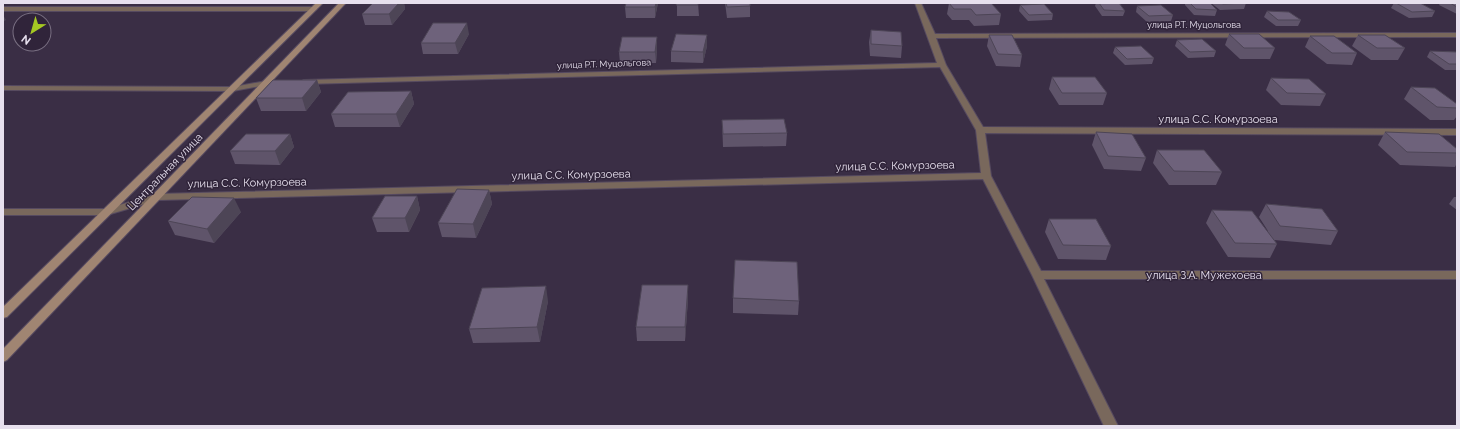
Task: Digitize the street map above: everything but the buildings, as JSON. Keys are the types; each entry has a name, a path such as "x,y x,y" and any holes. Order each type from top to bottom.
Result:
{"street":[{"name":"Центральная улица","path":"3,357 344,3"},
{"path":"918,3 942,65 980,130 986,176 1037,275 1110,426"},
{"name":"Центральная улица","path":"3,314 317,6"},
{"path":"3,9 317,6"},
{"name":"улица Р.Т. Муцольгова","path":"932,36 1457,35"},
{"name":"улица Р.Т. Муцольгова","path":"3,88 233,89 266,83 294,82 942,65"},
{"name":"улица С.С. Комурзоева","path":"980,130 1457,132"},
{"name":"улица С.С. Комурзоева","path":"3,212 107,212 157,197 986,176"},
{"name":"улица З.А. Мужехоева","path":"1037,275 1396,274 1457,276"}]}
